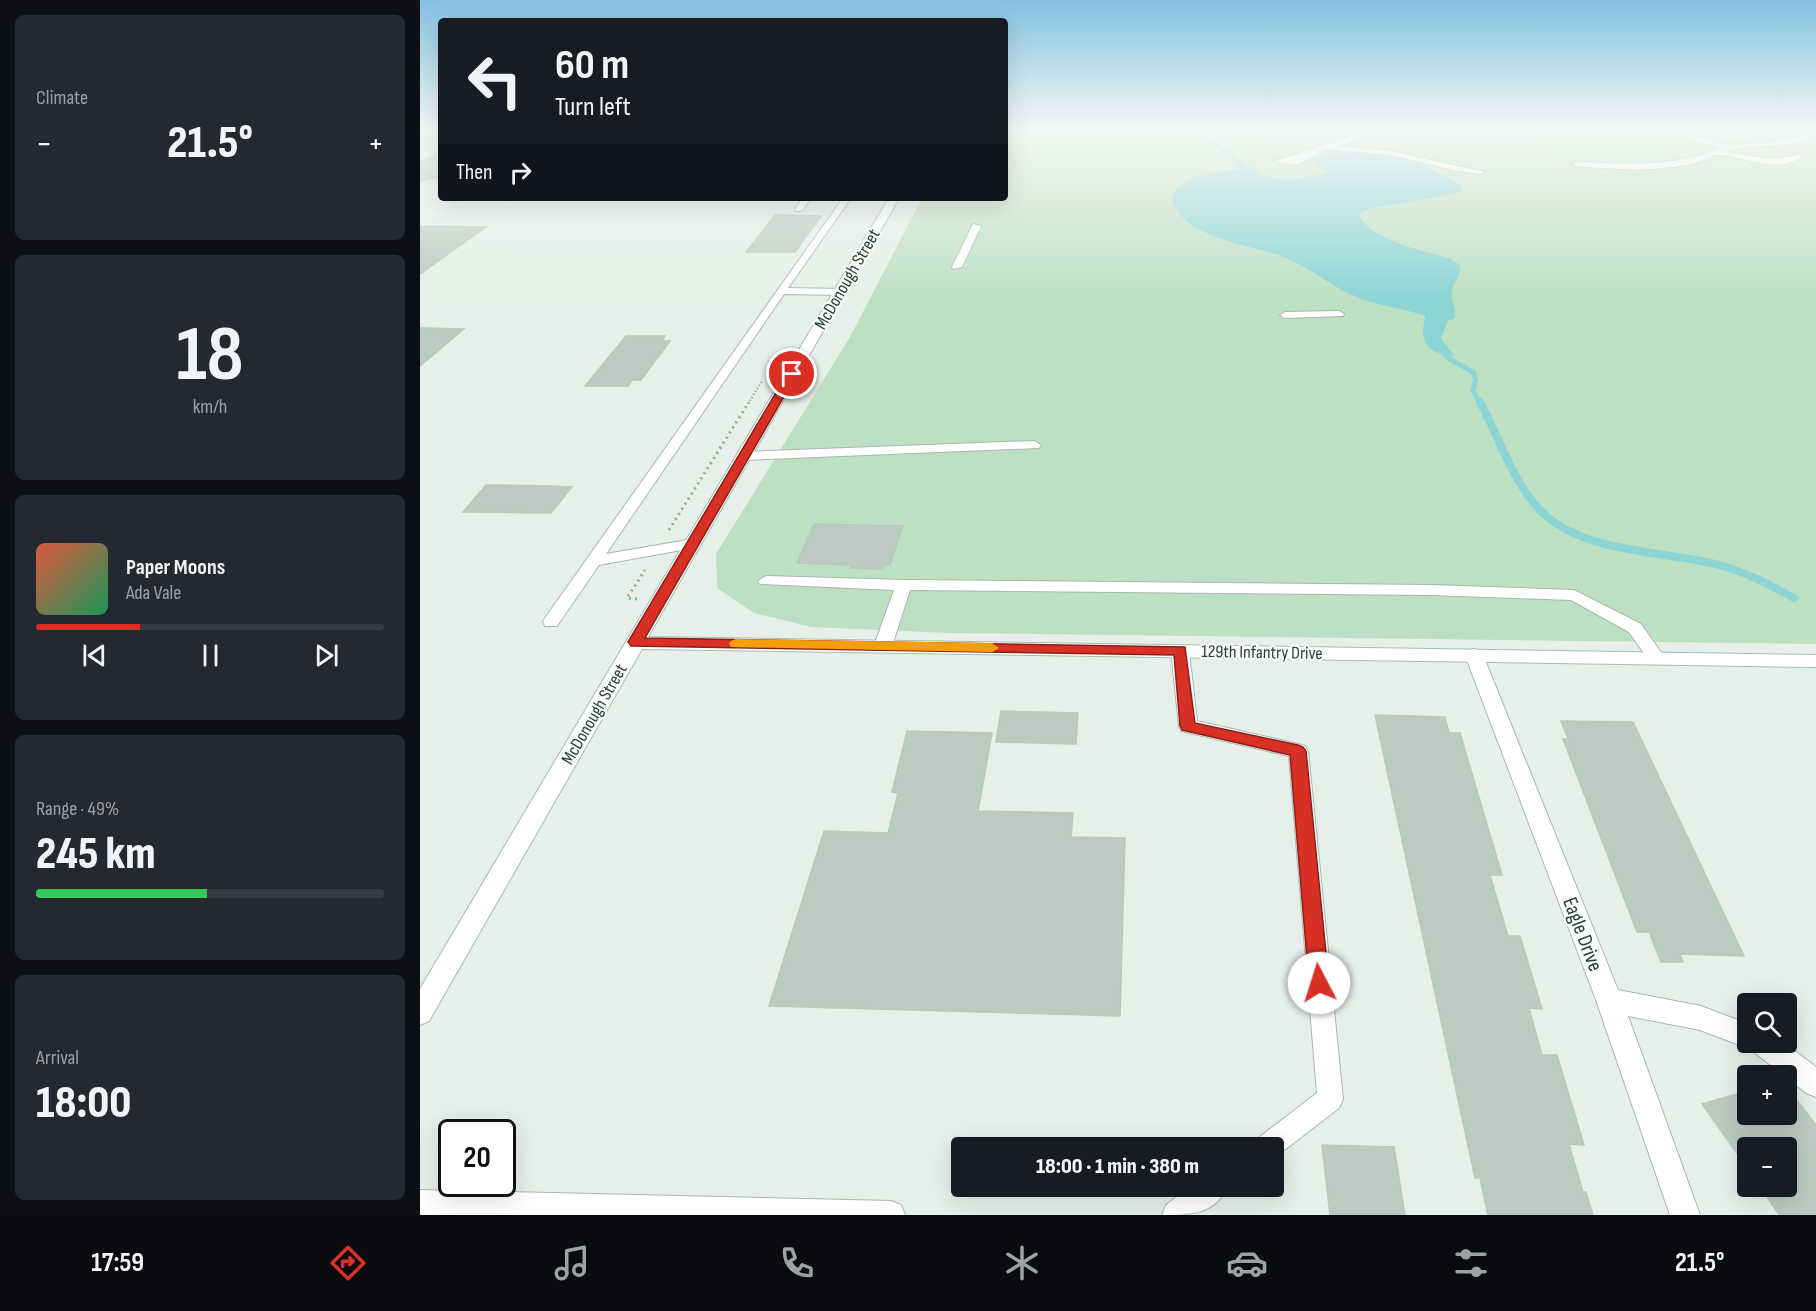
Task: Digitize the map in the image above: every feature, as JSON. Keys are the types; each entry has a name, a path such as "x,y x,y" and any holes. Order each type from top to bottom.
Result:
{"street":[{"name":"McDonough Street","path":"420,1013 892,201"},
{"name":"129th Infantry Drive","path":"636,642 1816,661"},
{"name":"Eagle Drive","path":"1474,655 1609,1000 1685,1215"},
{"path":"1609,1000 1701,1018 1737,1033"},
{"path":"1775,1053 1816,1084"}],"lane":[{"path":"799,209 805,201"},
{"path":"551,622 845,201"},
{"path":"957,267 976,226"},
{"path":"781,291 840,292"},
{"path":"1285,315 1339,314"},
{"path":"744,456 1034,445"},
{"path":"594,561 693,544"},
{"path":"766,581 904,585 1431,590 1574,595 1635,628 1656,658"},
{"path":"883,646 904,585"},
{"path":"1180,651 1188,726 1298,751 1330,1099 1280,1137"},
{"path":"1176,1215 1200,1197"},
{"path":"420,1204 891,1215"}],"green space":[{"path":"1008,187 1816,187 1816,644 950,633 811,627 754,613 717,588 716,554 850,337 920,201 1008,201"}],"water":[{"path":"1180,187 1462,187 1462,191 1458,193 1371,208 1359,213 1364,223 1385,238 1451,259 1460,265 1460,272 1452,293 1455,318 1448,321 1441,338 1454,356 1437,352 1426,343 1423,331 1425,316 1359,298 1281,256 1218,238 1202,231 1178,212 1172,199 1175,191"}],"building":[{"path":"775,215 821,216 795,252 746,252"},
{"path":"420,226 486,227 420,274"},
{"path":"420,328 464,329 420,366"},
{"path":"626,336 665,336 662,341 670,341 641,380 632,380 628,386 585,386"},
{"path":"486,485 572,487 551,513 463,512"},
{"path":"814,524 903,526 890,565 884,565 882,569 850,568 851,565 797,563"},
{"path":"1001,711 1078,713 1076,744 996,742"},
{"path":"1375,715 1445,717 1449,733 1460,733 1502,875 1490,875 1508,936 1520,936 1542,1009 1529,1008 1542,1055 1557,1055 1584,1145 1569,1144 1583,1192 1586,1192 1593,1215 1488,1215 1480,1178 1475,1178"},
{"path":"1561,721 1633,722 1744,956 1680,954 1683,962 1661,962 1649,932 1637,932 1563,739 1568,739"},
{"path":"907,731 992,733 978,811 1073,813 1071,837 1125,838 1120,1016 769,1006 824,831 888,833 898,793 892,792"},
{"path":"1737,1094 1737,1125 1797,1125 1797,1100 1816,1125 1816,1215 1779,1215 1767,1197 1797,1197 1797,1137 1737,1137 1737,1153 1702,1104"},
{"path":"1322,1145 1394,1147 1405,1215 1330,1215"}],"waterway":[{"path":"1440,348 1448,358 1473,372 1476,380 1473,390 1480,404"},
{"path":"1480,402 1506,458 1529,498 1556,524 1600,543 1729,568 1758,579 1794,598"}],"slow traffic":[{"path":"736,644 992,648"}],"route":[{"path":"792,374 636,642 1180,651 1188,726 1298,751 1319,983"}]}
